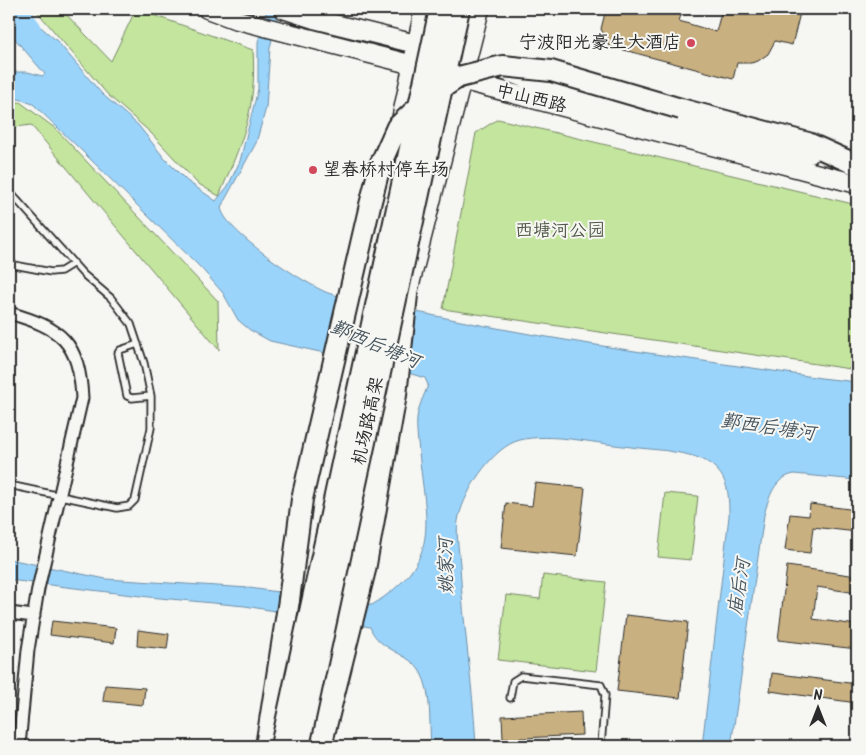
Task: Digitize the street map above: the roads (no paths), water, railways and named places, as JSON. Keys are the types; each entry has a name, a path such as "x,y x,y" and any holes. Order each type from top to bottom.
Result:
{"highway":[{"name":"机场路高架","path":"281,746 440,9"},
{"name":"机场路高架","path":"299,746 458,9"},
{"path":"267,746 302,499 380,165 397,127 430,96 459,77 503,66 551,71 681,109 808,143 857,165"},
{"path":"289,600 307,552 368,245 382,202"},
{"path":"321,746 365,570 396,395 408,293"}],"main road":[{"name":"中山西路","path":"207,9 234,19 412,64 462,82 857,184"},
{"name":"中山西路","path":"283,9 314,19 416,43 468,58 541,84 857,165"},
{"path":"267,746 309,580 382,202 424,9"},
{"path":"312,746 408,293 480,9"}],"street":[{"path":"9,313 36,321 52,329 74,353 80,371 82,398 38,589 19,746"},
{"path":"9,613 34,616"}],"lane":[{"path":"9,191 74,263 112,298 131,324 151,396 151,428 135,500 129,506 116,508 9,485"},
{"path":"9,264 51,272 61,271 74,263"},
{"path":"138,344 120,350 118,353 127,396 132,398 151,396"},
{"path":"510,698 513,681 521,676 601,685 605,695 601,746"}],"water":[{"path":"9,9 20,9 57,41 102,94 138,125 165,159 187,181 216,201 228,186 240,161 258,89 258,42 267,9 279,9 270,48 266,108 256,143 221,207 225,217 235,229 267,256 302,279 328,293 368,303 484,326 676,357 857,382 857,480 794,474 787,476 777,484 768,502 764,515 731,746 702,746 729,516 728,496 723,477 719,472 711,464 693,456 568,439 538,438 514,442 505,447 487,463 467,495 462,506 457,528 476,746 431,746 427,690 421,673 409,660 380,642 370,627 245,606 149,597 9,580 9,559 106,579 249,588 372,605 395,589 410,573 420,556 425,539 425,500 417,422 419,410 428,385 425,378 388,367 270,341 250,330 238,320 223,293 201,268 81,150 33,104 19,99 9,100 9,72 28,72 42,76 45,74 9,32"}],"waterway":[{"name":"鄞西后塘河","path":"23,9 36,26"}],"place":[{"name":"宁波阳光豪生大酒店","path":"691,43"},
{"name":"望春桥村停车场","path":"313,170"}],"park label":[{"name":"西塘河公园","path":"560,231"}],"water label":[{"name":"姚家河","path":"447,566"},
{"name":"庙后河","path":"740,587"}]}
